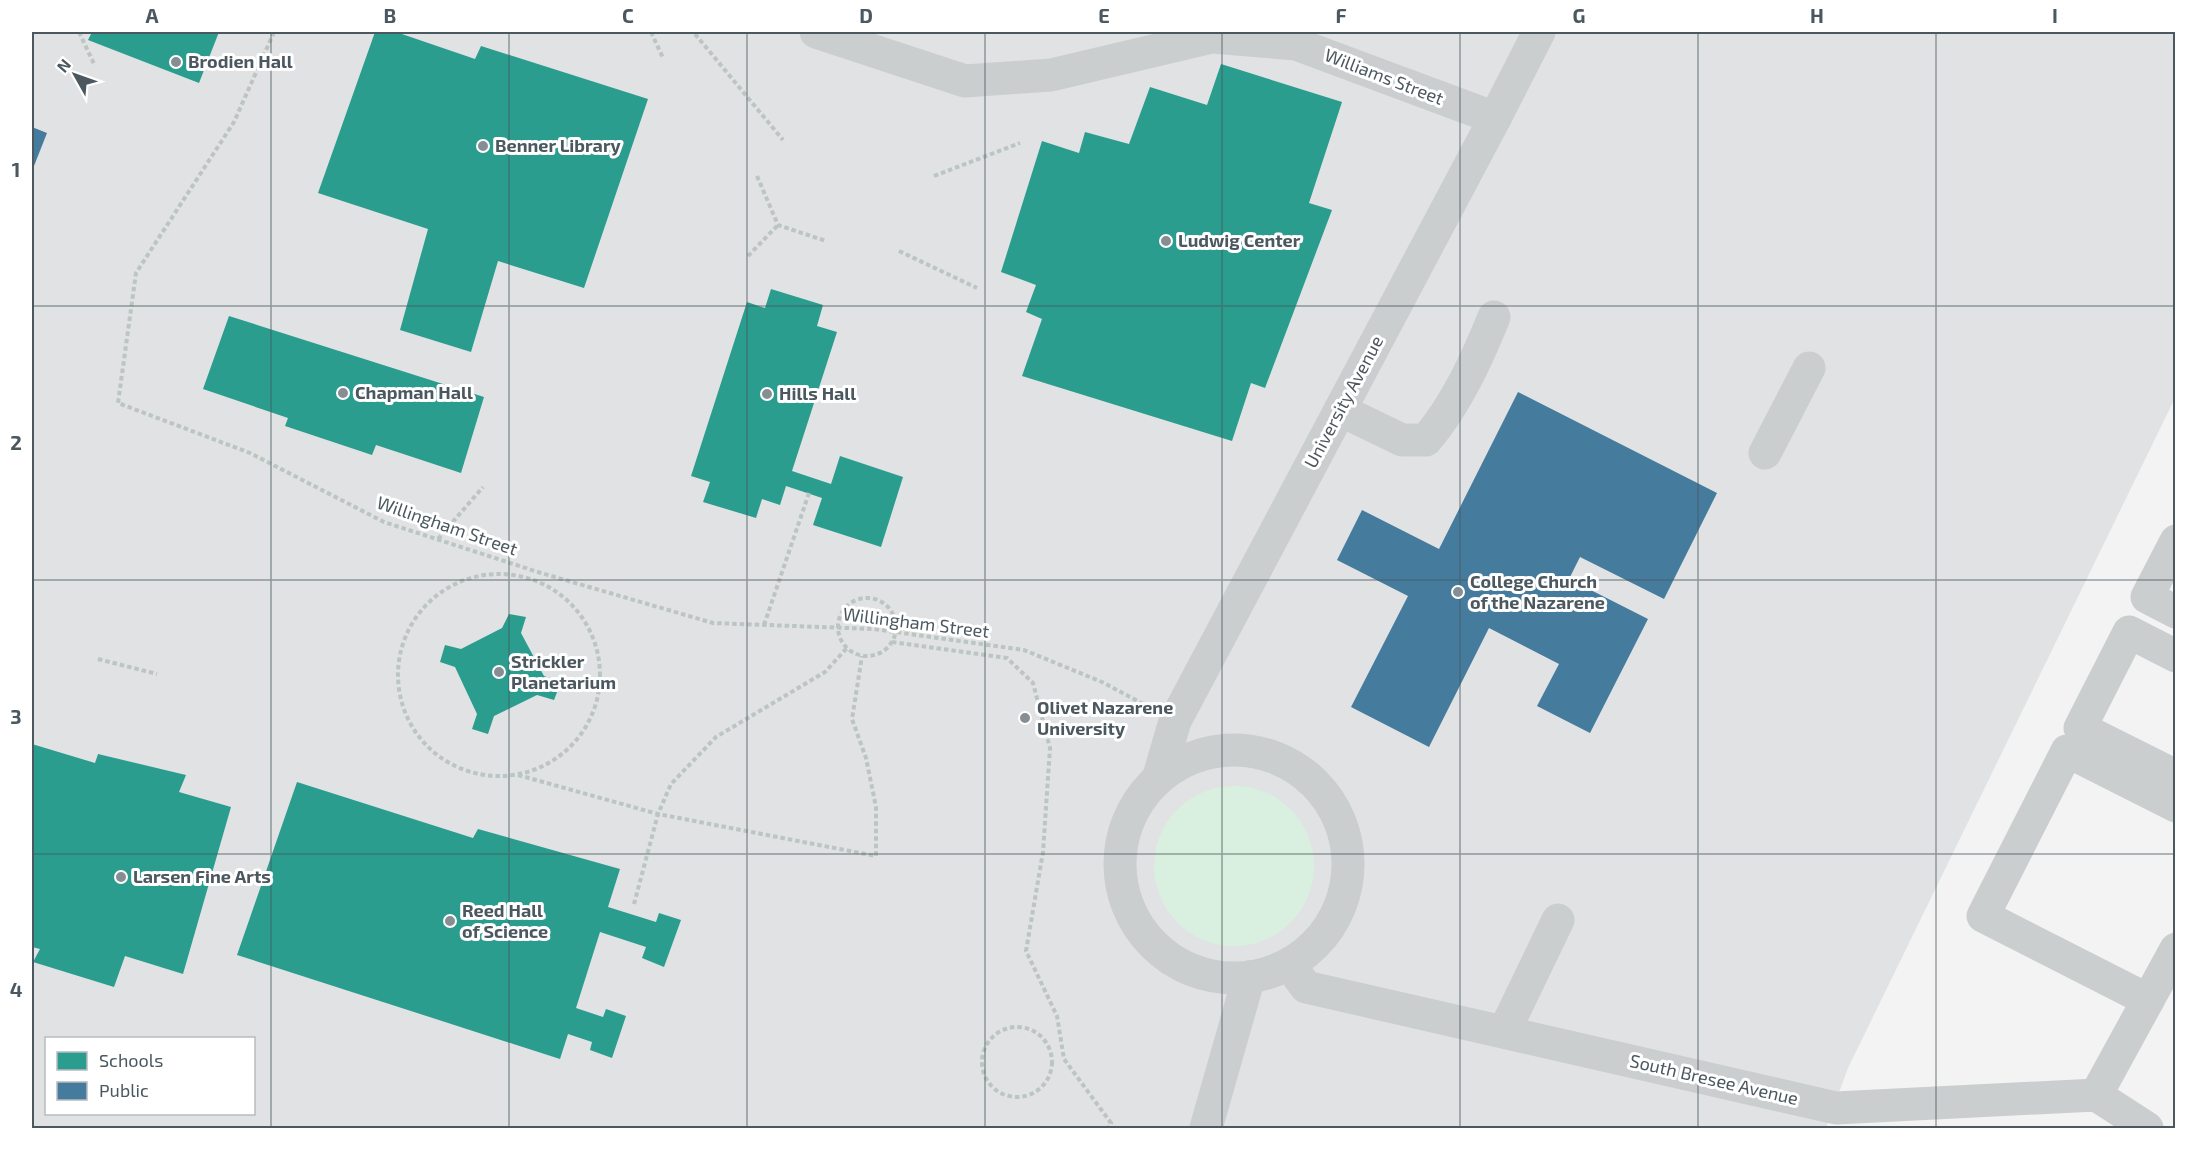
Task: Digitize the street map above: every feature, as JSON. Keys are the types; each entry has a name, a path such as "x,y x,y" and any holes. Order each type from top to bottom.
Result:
{"street":[{"name":"Williams Street","path":"816,32 965,81 1051,75 1212,37 1296,44 1495,118"},
{"name":"University Avenue","path":"1159,776 1175,721 1539,32"},
{"path":"1340,410 1402,440 1426,440 1441,423 1494,317"},
{"path":"1765,453 1809,368"},
{"path":"2148,1000 1983,916 2175,541"},
{"path":"2147,597 2175,612"},
{"path":"2129,632 2175,656"},
{"path":"2074,740 2175,776"},
{"path":"2074,740 2175,806"},
{"name":"University Avenue","path":"1230,749 1268,753 1302,771 1328,798 1345,833 1348,871 1340,908 1319,940 1289,964 1269,973 1249,977 1212,977 1177,964 1149,942 1128,911 1119,875 1122,839 1135,804 1159,776 1192,757 1230,749"},
{"path":"1504,1032 1558,920"},
{"path":"2147,1128 2096,1095 2175,949"},
{"name":"South Bresee Avenue","path":"1289,964 1306,987 1836,1108 2096,1095"},
{"path":"1206,1128 1249,977"}],"path":[{"path":"79,32 95,66"},
{"name":"Willingham Street","path":"274,32 234,122 136,273 118,403 250,453 384,522 522,567 713,623 839,627 896,632 1024,650 1102,682 1175,721"},
{"path":"651,32 663,58"},
{"path":"696,34 783,140"},
{"path":"934,176 1020,142"},
{"path":"757,176 778,225 825,241"},
{"path":"748,256 778,225"},
{"path":"899,251 977,288"},
{"path":"438,539 483,487"},
{"path":"764,625 808,493"},
{"path":"519,575 522,567"},
{"path":"517,775 550,763 577,741 595,710 601,675 596,641 578,610 552,587 519,575 487,574 455,583 429,602 409,627 399,658 399,691 409,721 427,747 454,766 485,776 517,775 658,814 876,856 876,807 866,758 852,719 862,656"},
{"path":"864,598 873,599 889,608 894,616 896,632 892,642 879,654 862,656 847,648 840,635 839,627 843,611 849,605 864,598"},
{"path":"892,642 1007,658 1033,683 1050,748 1044,852 1026,951 1058,1016 1064,1059 1110,1123 1108,1128"},
{"path":"634,904 658,814 671,784 716,737 825,672 847,648"},
{"path":"99,659 157,675"},
{"path":"1015,1027 1026,1028 1045,1040 1053,1061 1046,1083 1037,1092 1026,1097 1014,1098 1002,1095 992,1087 982,1065 983,1054 995,1035 1015,1027"},
{"path":"1053,1061 1064,1059"}],"shaded area":[{"name":"Olivet Nazarene University","path":"32,32 2175,32 2175,398 1848,1068 1826,1128 32,1128"}],"green space":[{"path":"1234,786 1250,787 1265,792 1279,799 1291,809 1301,821 1308,835 1313,850 1313,882 1308,897 1301,911 1291,923 1279,933 1265,940 1250,945 1234,946 1218,945 1203,940 1189,933 1177,923 1167,911 1160,897 1155,882 1154,866 1155,850 1160,835 1167,821 1177,809 1189,799 1203,792 1218,787"}],"building: Schools":[{"name":"Brodien Hall","path":"92,32 219,32 199,83 88,40"},
{"name":"Benner Library","path":"375,32 396,32 475,59 481,46 648,99 584,288 498,261 471,352 400,330 428,229 318,193"},
{"name":"Ludwig Center","path":"1221,64 1342,102 1309,203 1332,210 1265,388 1251,383 1232,441 1022,376 1042,319 1026,312 1036,285 1001,272 1042,141 1079,153 1085,132 1129,144 1150,87 1207,105"},
{"name":"Hills Hall","path":"771,289 823,305 817,326 837,332 792,471 831,484 840,456 903,477 881,547 813,525 822,498 786,486 780,505 762,499 756,518 703,502 710,482 691,476 747,302 765,308"},
{"name":"Chapman Hall","path":"229,316 484,397 461,473 376,445 372,455 285,426 288,418 203,389"},
{"name":"Strickler Planetarium","path":"509,614 526,617 521,633 544,676 561,682 554,700 537,695 494,716 488,734 472,729 477,714 455,667 440,662 445,645 461,649 502,628"},
{"name":"Larsen Fine Arts","path":"32,744 95,763 98,754 186,775 179,792 231,807 183,974 125,956 114,987 33,962 40,949 32,947"},
{"name":"Reed Hall of Science","path":"297,782 473,838 478,829 620,869 608,907 656,922 659,913 681,920 664,967 642,958 646,947 600,932 576,1008 603,1017 606,1009 626,1016 612,1058 590,1050 592,1042 568,1034 560,1059 237,955"}],"building: Public":[{"path":"32,127 47,133 32,171"},
{"path":"1518,392 1717,493 1664,599 1580,557 1569,579 1648,619 1590,733 1537,706 1559,664 1489,628 1429,747 1351,707 1408,596 1337,560 1362,510 1439,549"}],"place":[{"name":"Brodien Hall","path":"176,62"},
{"name":"Benner Library","path":"483,146"},
{"name":"Ludwig Center","path":"1166,241"},
{"name":"Chapman Hall","path":"343,393"},
{"name":"Hills Hall","path":"767,394"},
{"name":"College Church of the Nazarene","path":"1458,592"},
{"name":"Strickler Planetarium","path":"499,672"},
{"name":"Olivet Nazarene University","path":"1025,718"},
{"name":"Larsen Fine Arts","path":"121,877"},
{"name":"Reed Hall of Science","path":"450,921"}]}
